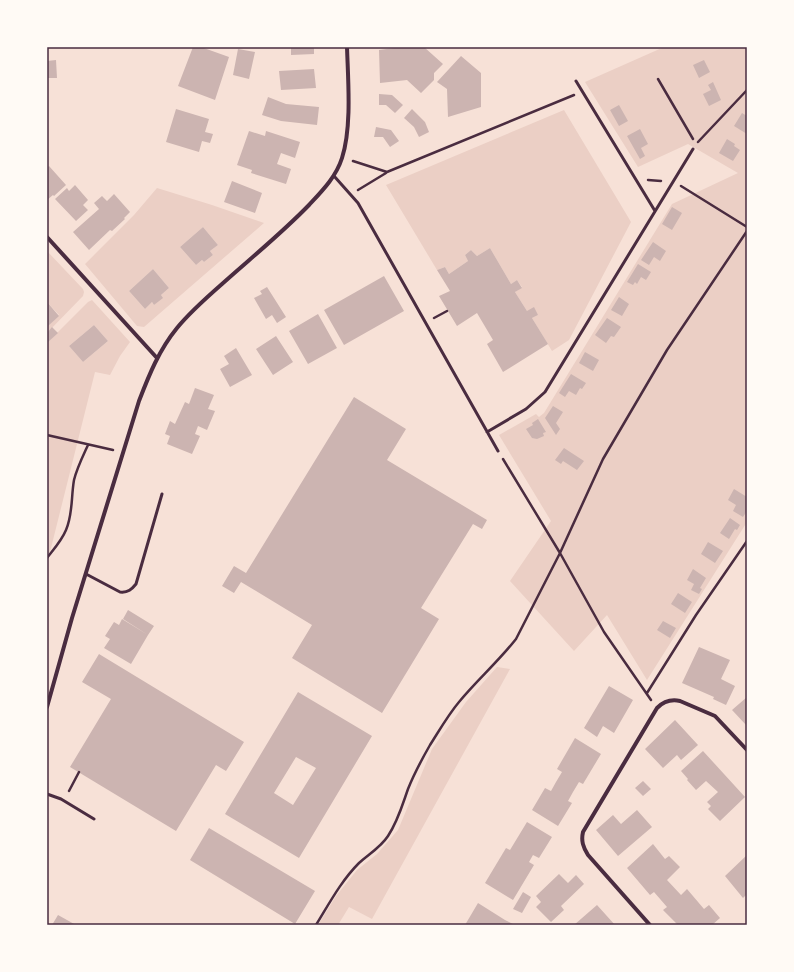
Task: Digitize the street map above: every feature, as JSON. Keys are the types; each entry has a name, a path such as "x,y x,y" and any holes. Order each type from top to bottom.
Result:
{"street":[{"path":"47,707 139,400 157,358 176,328 296,219 334,176 342,158 347,131 347,47"},
{"path":"47,237 157,358"},
{"path":"650,925 583,848 581,838 585,828 657,708 661,704 674,700 680,700 710,713 721,721 747,750"}],"lane":[{"path":"576,81 655,211"},
{"path":"487,432 526,409 545,392 693,149"},
{"path":"334,176 358,203 498,451"},
{"path":"86,574 120,592 125,593 132,589 136,584 162,494"},
{"path":"47,794 61,799 94,819"}],"path":[{"path":"658,79 690,136 697,144 747,90"},
{"path":"351,195 387,172 582,92"},
{"path":"342,158 387,172"},
{"path":"636,180 674,181 747,227"},
{"path":"316,925 344,881 360,863 374,851 394,827 401,813 416,771 429,747 458,704 516,639 560,553 603,459 667,350 747,231"},
{"path":"426,323 448,310"},
{"path":"47,435 123,452"},
{"path":"47,558 62,539 69,523 74,480 79,464 88,445"},
{"path":"498,451 560,553 604,632 657,708"},
{"path":"647,694 696,615 747,541"},
{"path":"69,791 79,772"}],"shaded area":[{"path":"664,47 747,47 747,522 647,680 607,615 574,651 510,581 551,521 499,435 536,414 539,417 544,413 672,204 738,173 688,144 638,167 585,82"},
{"path":"564,110 631,222 569,340 552,351 532,318 538,315 527,311 515,292 522,287 517,280 511,284 490,248 477,256 471,250 465,255 468,261 449,274 445,267 437,270 386,185"},
{"path":"157,188 264,223 144,327 137,326 85,264 134,215","holes":["203,227 218,245 210,251 213,255 204,262 202,260 196,265 180,247","153,269 169,288 161,295 162,298 154,305 152,302 145,309 129,291"]},
{"path":"47,251 83,289 84,292 83,296 47,333 47,327 59,315 47,302"},
{"path":"92,300 130,342 120,356 110,375 95,372 47,564 47,343 88,302","holes":["94,325 108,341 83,362 69,346"]},
{"path":"497,667 510,669 372,919 349,907 338,925 318,925 336,896 357,870 377,854 398,830 432,749 466,702"}],"building":[{"path":"193,47 201,47 229,57 215,100 178,86"},
{"path":"291,47 314,47 314,54 291,55"},
{"path":"402,47 424,47 443,64 434,73 434,80 421,93 407,80 380,83 379,50"},
{"path":"238,49 255,52 249,79 233,75"},
{"path":"461,56 481,73 481,107 448,117 447,89 437,82"},
{"path":"56,60 57,78 47,78 47,61"},
{"path":"704,60 710,72 699,78 693,65"},
{"path":"314,69 316,88 281,90 279,71"},
{"path":"713,82 721,100 709,106 703,94 711,90 708,85"},
{"path":"379,94 392,95 403,105 395,113 386,105 379,105"},
{"path":"268,97 286,104 319,107 317,125 281,121 262,115"},
{"path":"619,105 628,121 619,126 610,110"},
{"path":"176,109 209,119 205,132 213,134 210,143 202,141 199,152 166,142"},
{"path":"412,109 425,122 429,132 419,137 414,127 404,118"},
{"path":"742,113 747,116 747,134 734,126"},
{"path":"376,127 391,130 399,141 390,147 383,137 374,137"},
{"path":"640,129 648,144 641,148 645,156 640,159 627,136"},
{"path":"249,131 265,136 266,131 300,142 295,158 281,153 277,164 291,169 286,184 251,173 252,170 237,165"},
{"path":"727,139 735,144 734,146 740,150 733,161 719,153"},
{"path":"49,166 66,185 47,200 47,168"},
{"path":"232,181 262,193 255,213 224,202"},
{"path":"75,185 88,200 83,205 88,210 76,221 55,199 67,188 69,191"},
{"path":"114,194 130,212 124,218 125,219 112,231 110,230 89,250 73,232 99,209 94,203 102,196 107,201"},
{"path":"672,207 682,213 672,230 662,224"},
{"path":"203,227 218,245 210,251 213,255 204,262 202,260 196,265 180,247"},
{"path":"653,242 666,251 660,261 654,257 649,265 641,260"},
{"path":"490,248 511,284 517,280 522,288 515,292 527,311 534,307 538,315 532,318 548,344 503,372 487,344 493,340 477,313 457,326 439,296 450,291 437,270 445,267 449,274 468,261 465,255 471,250 477,256"},
{"path":"638,264 651,272 646,280 641,277 637,284 635,282 633,285 627,282"},
{"path":"153,269 169,288 161,295 163,298 154,305 152,302 145,309 129,291"},
{"path":"384,276 404,311 344,345 324,310"},
{"path":"267,287 286,317 277,323 272,315 266,319 254,298 262,294 260,291"},
{"path":"619,297 629,304 622,316 611,310"},
{"path":"47,302 59,316 47,327"},
{"path":"318,314 337,348 308,364 289,331"},
{"path":"607,318 621,327 614,337 611,336 606,343 595,335"},
{"path":"94,325 108,341 83,362 69,346"},
{"path":"52,327 58,333 47,343 47,333"},
{"path":"276,336 293,362 273,375 256,349"},
{"path":"236,348 252,375 230,387 220,369 229,364 224,356"},
{"path":"585,352 599,360 593,371 579,363"},
{"path":"571,374 586,383 582,389 580,388 576,395 569,391 565,397 559,393"},
{"path":"195,388 214,395 208,409 215,411 207,430 198,426 195,434 200,436 192,454 167,444 170,436 165,434 170,421 175,424 185,402 189,404"},
{"path":"354,397 406,429 387,460 487,520 482,529 473,524 421,608 439,619 382,713 292,658 312,625 241,582 234,593 222,586 234,566 246,573"},
{"path":"553,406 563,412 556,423 560,429 556,435 545,418"},
{"path":"538,419 546,432 543,433 544,436 537,439 532,438 526,429 533,425 532,423"},
{"path":"564,448 584,461 577,470 563,461 561,464 555,460"},
{"path":"734,489 747,497 747,511 743,517 733,511 736,505 728,500"},
{"path":"730,518 740,525 737,530 735,529 729,539 720,533"},
{"path":"708,542 723,551 715,563 701,554"},
{"path":"693,569 706,578 700,588 702,589 699,594 691,590 694,584 687,580"},
{"path":"678,593 692,602 685,613 671,604"},
{"path":"128,610 154,626 148,635 123,619"},
{"path":"122,619 148,635 131,664 104,648 110,639 105,636 114,622 119,625"},
{"path":"663,621 676,628 670,638 657,630"},
{"path":"699,647 730,660 721,679 735,686 726,705 713,699 714,697 682,683"},
{"path":"99,654 244,742 226,771 216,765 176,831 70,767 111,699 82,682"},
{"path":"609,686 633,700 614,733 603,726 597,737 584,728"},
{"path":"298,692 372,736 299,858 225,814","holes":["296,757 316,768 293,805 274,793"]},
{"path":"747,697 747,726 732,710"},
{"path":"675,720 698,745 681,760 677,755 663,768 645,749"},
{"path":"575,738 601,754 583,784 579,782 573,792 568,801 572,803 558,826 532,810 545,788 551,791 562,772 557,769"},
{"path":"703,751 745,797 720,821 708,809 711,806 707,802 718,792 706,781 696,790 681,771"},
{"path":"643,781 651,789 643,796 635,788"},
{"path":"637,810 652,827 618,856 596,830 613,815 621,824"},
{"path":"527,822 552,837 539,858 533,855 529,862 534,865 513,900 485,883 506,848 510,850"},
{"path":"209,828 315,891 295,924 190,860"},
{"path":"653,844 665,859 669,856 680,867 667,880 681,895 687,889 704,909 709,905 720,918 712,925 678,925 663,910 667,907 654,892 650,895 627,868"},
{"path":"747,855 747,894 743,898 725,876"},
{"path":"559,874 568,883 576,875 584,884 561,906 564,910 551,922 536,907 541,902 536,896"},
{"path":"523,892 531,897 522,913 513,909"},
{"path":"478,903 505,920 515,925 465,925"},
{"path":"597,905 615,925 574,925"},
{"path":"58,915 76,925 52,925"}]}
